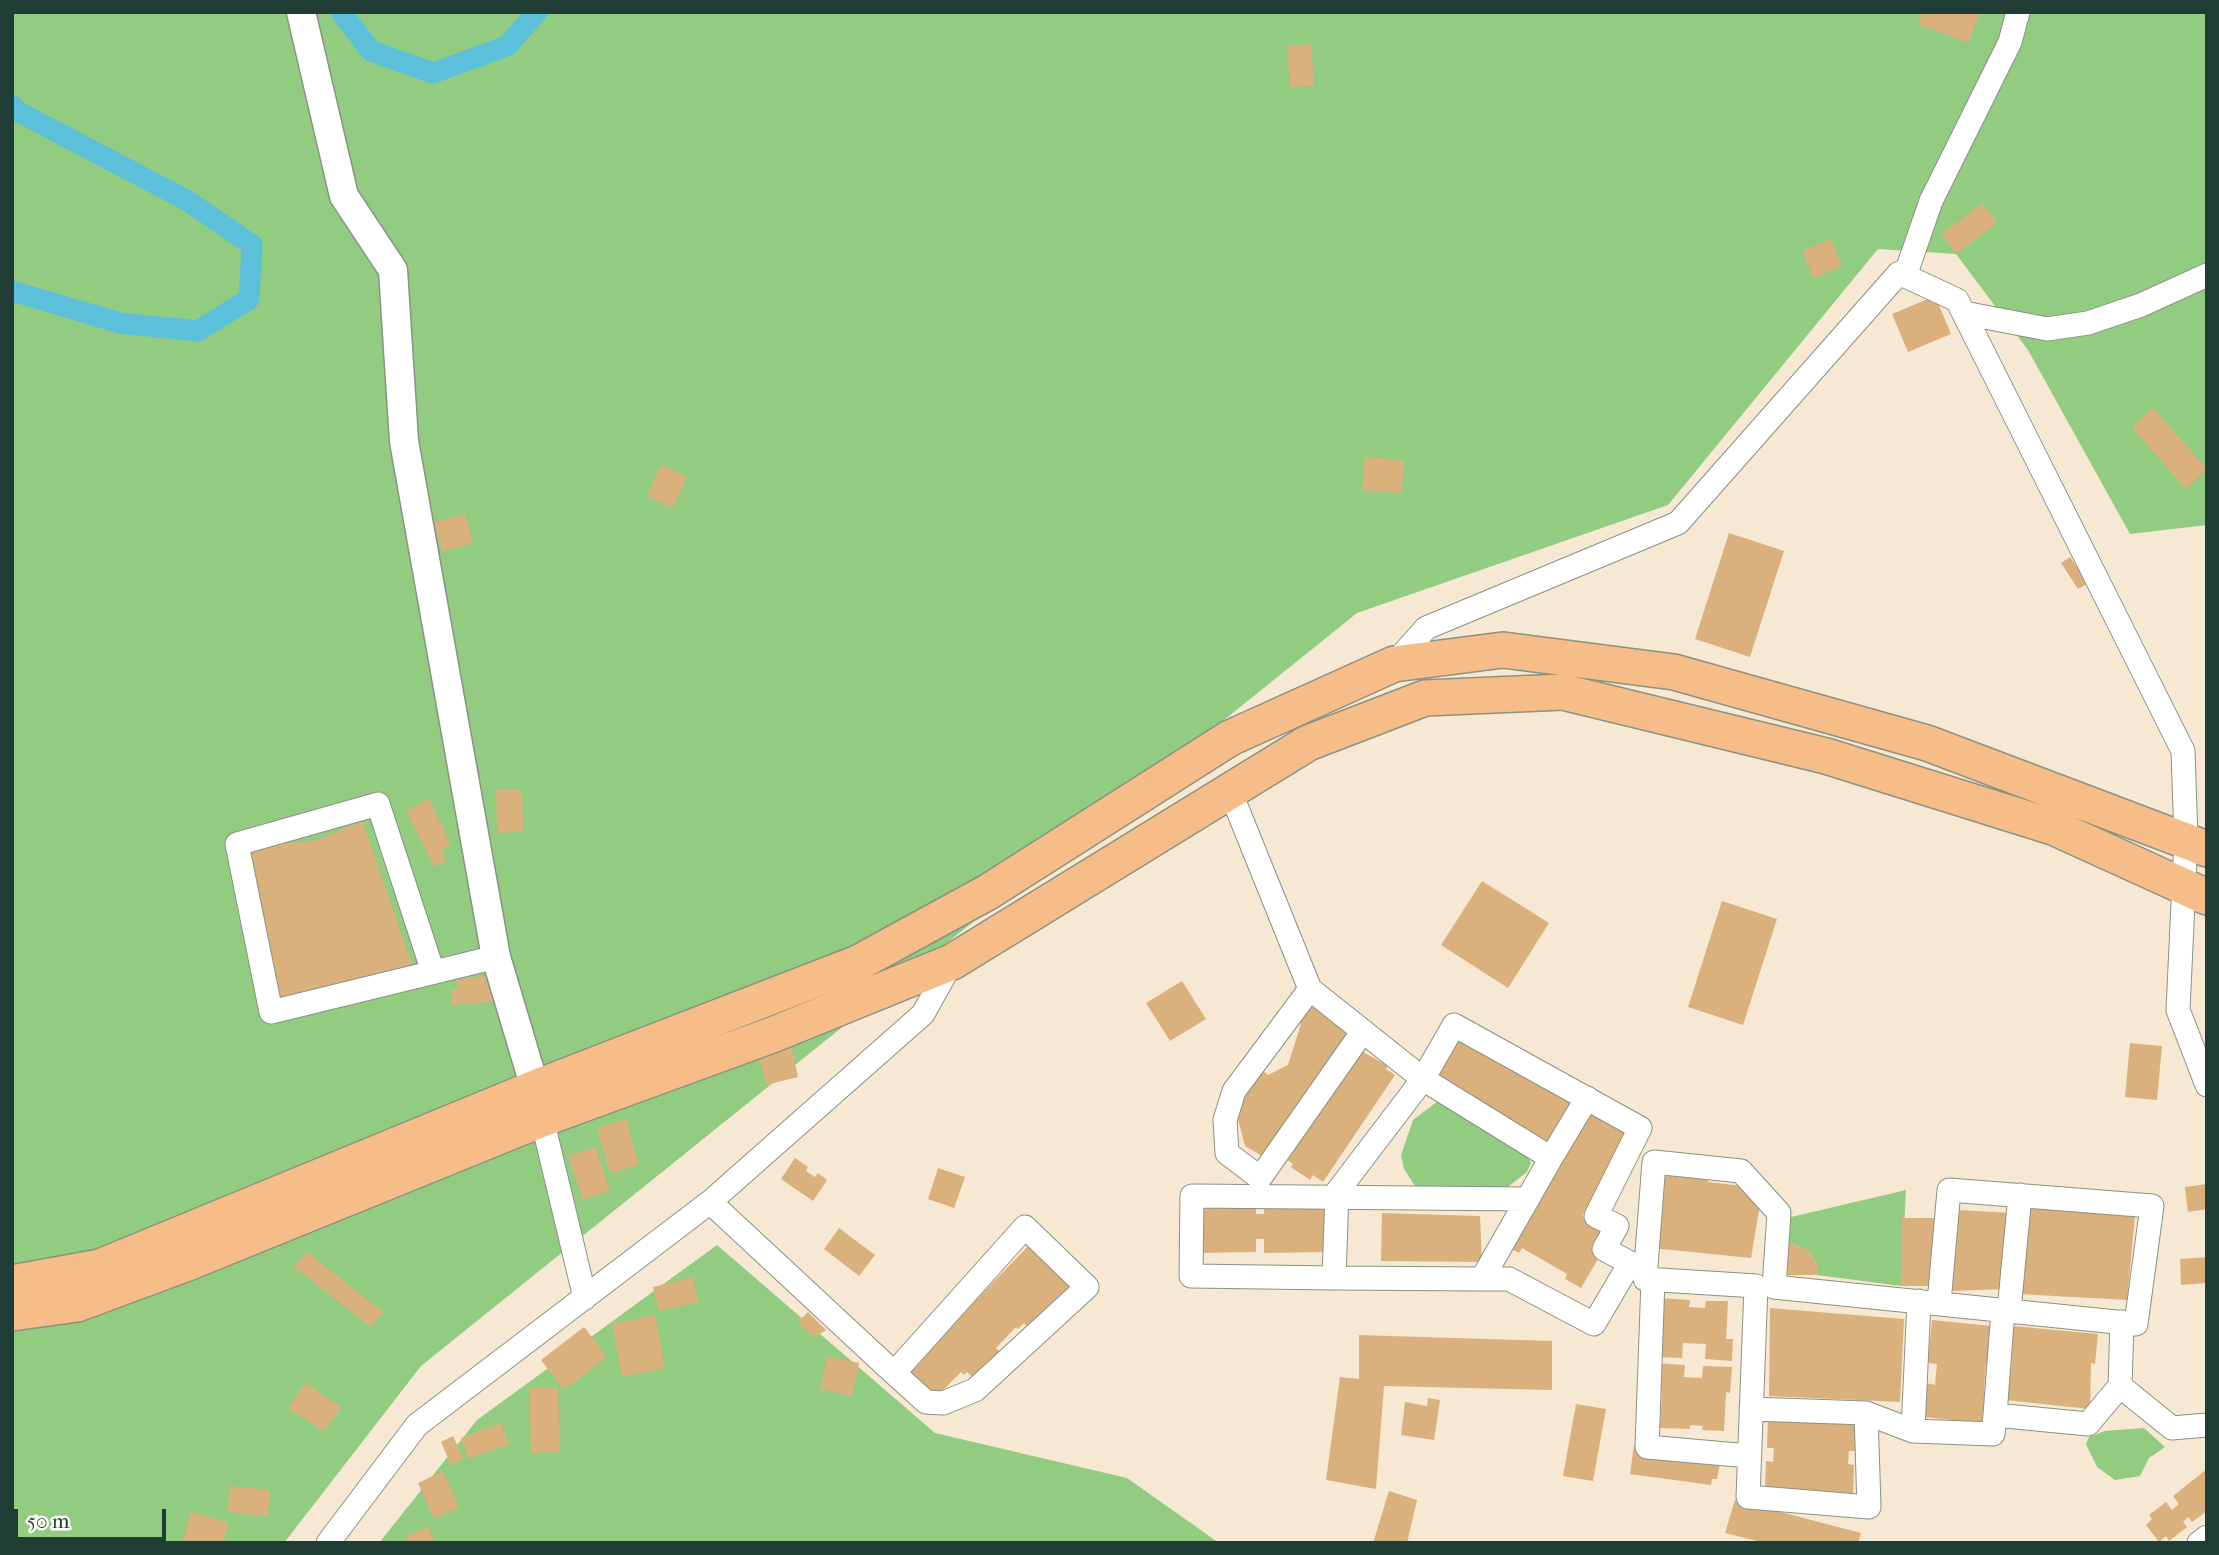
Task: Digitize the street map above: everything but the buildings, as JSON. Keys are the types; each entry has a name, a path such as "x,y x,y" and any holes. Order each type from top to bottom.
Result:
{"main road":[{"path":"12,1313 89,1299 190,1262 858,963 988,892 1230,738 1394,664 1503,650 1674,672 1927,743 2196,844"},
{"path":"12,1283 100,1267 538,1104 772,1035 953,962 1308,743 1425,698 1563,692 1853,764 2053,827 2195,892"}],"street":[{"path":"302,12 344,197 393,270 404,441 496,957 538,1104 585,1298"},
{"path":"1905,276 1931,201 2010,42 2018,12"},
{"path":"1394,664 1426,628 1678,523 1899,273 1957,300 2183,751 2196,844 2195,892 2178,1010 2207,1085"},
{"path":"1964,313 2047,328 2088,323 2141,305 2207,275"},
{"path":"1230,791 1310,989 1423,1079 1551,1158"},
{"path":"433,972 378,804 237,844 271,1012 496,957"},
{"path":"328,1543 417,1425 710,1202 923,1014 953,962"},
{"path":"1260,1187 1227,1153 1225,1120 1234,1091 1310,989"},
{"path":"1334,1278 1337,1199 1337,1192 1423,1079 1454,1025 1640,1128 1595,1216 1617,1226 1604,1249 1630,1264 1594,1324 1509,1279 1334,1278 1191,1276 1192,1196 1260,1187 1337,1199 1528,1199"},
{"path":"1260,1187 1363,1031"},
{"path":"1482,1279 1587,1098"},
{"path":"1866,1413 1869,1507 1748,1497 1751,1409 1765,1286 1779,1213 1741,1171 1654,1162 1644,1279 1765,1286 1929,1302 2136,1324 2152,1206 1949,1190 1929,1302 1913,1431"},
{"path":"1751,1409 1866,1413 1913,1431 1993,1434 2020,1195"},
{"path":"710,1202 894,1373 926,1402 943,1403 975,1390 1087,1287 1025,1227 894,1373"},
{"path":"1653,1280 1647,1447 1749,1456"},
{"path":"1995,1415 2088,1424 2120,1386 2123,1322"},
{"path":"2120,1386 2172,1428 2207,1425"},
{"path":"2199,1543 2207,1537"}],"green space":[{"path":"12,12 2207,12 2207,525 2130,534 2028,350 1956,254 1878,249 1668,505 1357,613 421,1366 284,1543 12,1543"},
{"path":"1438,1101 1528,1157 1531,1163 1527,1172 1505,1189 1415,1186 1404,1169 1401,1155 1413,1120"},
{"path":"1906,1190 1901,1286 1817,1275 1817,1265 1808,1250 1788,1242 1787,1218"},
{"path":"717,1245 935,1433 1127,1478 1219,1543 379,1543 477,1420"},
{"path":"2144,1428 2165,1447 2149,1458 2140,1476 2115,1480 2097,1467 2086,1444 2089,1437 2105,1431"}],"waterway":[{"path":"341,12 371,51 433,73 507,46 537,12"},
{"path":"12,105 17,111 188,201 252,245 249,299 198,331 120,323 12,291"}]}
